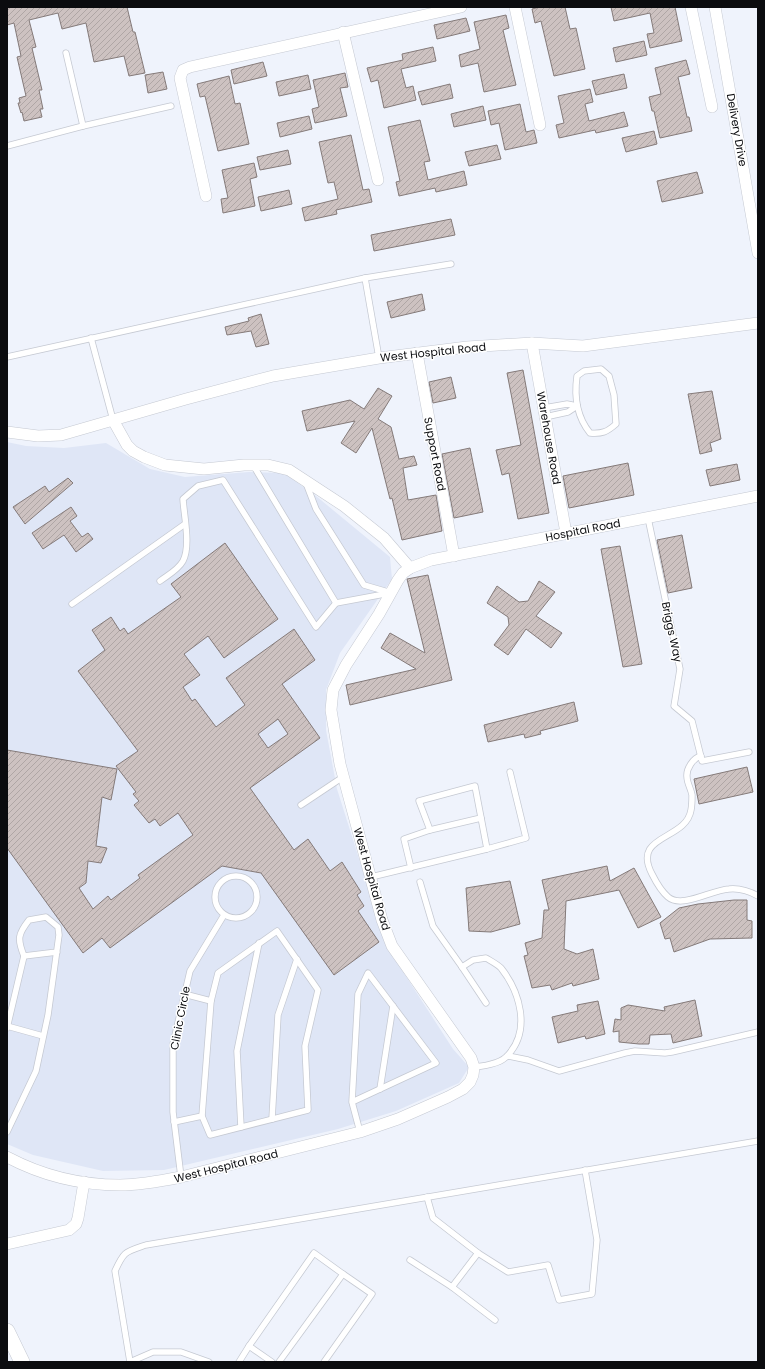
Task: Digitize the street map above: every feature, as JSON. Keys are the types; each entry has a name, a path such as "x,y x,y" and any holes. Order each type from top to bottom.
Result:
{"street":[{"path":"206,196 180,78 183,70 190,67 343,32 429,10 461,7"},
{"path":"514,7 540,124"},
{"path":"691,7 712,107"},
{"name":"Delivery Drive","path":"716,7 758,253"},
{"path":"343,32 378,180"},
{"name":"West Hospital Road","path":"7,432 38,436 61,435 273,376 379,358 467,347 532,343 583,346 758,323"},
{"name":"Warehouse Road","path":"532,343 566,533"},
{"name":"Support Road","path":"417,353 454,556"},
{"path":"113,420 127,445 133,451 144,457 165,464 204,469 268,465 289,470 344,506 384,538 410,568"},
{"name":"Hospital Road","path":"410,568 430,560 758,496"},
{"name":"West Hospital Road","path":"7,1158 61,1178 84,1182 120,1185 155,1182 181,1177 360,1132 398,1119 448,1097 470,1082 474,1067 471,1058 392,946 382,920 343,777 332,722 331,710 333,690 346,665 403,573 410,568"},
{"path":"7,1244 69,1230 76,1224 78,1218 84,1182"},
{"path":"7,1331 22,1362"}],"lane":[{"path":"66,53 83,126"},
{"path":"7,146 83,126 171,106"},
{"path":"7,357 365,278 451,264"},
{"path":"365,278 379,358"},
{"path":"91,338 113,420"},
{"path":"601,369 609,376 614,395 616,424 608,432 595,434 590,433 583,424 577,406 575,390 577,376 584,372 601,369"},
{"path":"545,412 567,404 577,406"},
{"path":"252,465 336,603"},
{"path":"160,581 175,571 183,562 188,551 183,499 198,486 223,480 316,627 336,603 391,593"},
{"path":"305,481 316,509 364,585 391,593"},
{"name":"Briggs Way","path":"648,518 680,670 674,706 692,721 700,756"},
{"path":"72,604 185,524"},
{"path":"749,752 702,761 700,756 689,765 686,776 692,796 690,814 679,829 653,844 648,855 649,867 656,882 672,900 688,901 718,890 728,889 745,890 758,896"},
{"path":"371,877 526,838 510,772"},
{"path":"302,805 343,777"},
{"path":"430,830 419,801 475,786 487,849"},
{"path":"411,868 404,839 430,830 481,818"},
{"path":"231,876 246,878 251,882 257,894 257,901 254,908 250,913 238,919 230,918 224,915 215,904 215,890 219,883 231,876"},
{"path":"420,882 432,926 462,966 486,1002"},
{"name":"Clinic Circle","path":"181,1177 173,1112 173,1044 190,971 224,915"},
{"path":"7,1132 36,1071 43,1036 59,935 58,927 46,917 29,920 20,932 19,944 24,956 7,1027 43,1036"},
{"path":"277,931 297,959 318,990 305,1046 308,1110 210,1135 202,1116 211,1001 218,973 277,931"},
{"path":"241,1127 238,1051 259,943"},
{"path":"24,956 57,952"},
{"path":"462,966 473,960 486,958 500,967 514,988 522,1013 520,1036 508,1056 491,1065 474,1067"},
{"path":"272,1119 278,1015 297,959"},
{"path":"352,1102 436,1063 368,973 358,994 352,1102 360,1132"},
{"path":"184,994 211,1001"},
{"path":"380,1089 393,1006"},
{"path":"508,1056 528,1060 559,1071 618,1054 635,1051 672,1052 758,1032"},
{"path":"174,1122 202,1116"},
{"path":"209,1362 181,1352 153,1352 130,1362 115,1272 121,1258 127,1251 146,1245 758,1141"},
{"path":"427,1197 433,1218 478,1253 508,1272 548,1265 559,1300 592,1294 597,1240 585,1170"},
{"path":"239,1362 314,1253 372,1294 324,1362"},
{"path":"452,1287 478,1253"},
{"path":"410,1260 452,1287 495,1320"},
{"path":"279,1362 343,1274"},
{"path":"249,1346 272,1362"}],"shaded area":[{"path":"7,442 26,446 64,448 106,443 150,469 185,477 249,472 284,473 316,496 390,557 392,579 340,653 326,690 326,730 337,789 387,947 453,1049 469,1067 459,1083 396,1111 338,1129 164,1170 103,1171 33,1155 7,1144"}],"building":[{"path":"127,7 145,73 129,76 124,56 94,62 86,23 62,29 58,13 29,20 36,47 32,48 42,90 39,90 43,109 40,109 42,117 24,121 18,103 20,103 19,98 26,96 17,57 21,56 14,23 7,25 7,8"},
{"path":"540,7 565,7 570,29 576,28 585,69 554,76 541,21 535,23 532,9"},
{"path":"611,7 675,7 682,41 650,48 647,34 654,33 650,13 614,21"},
{"path":"506,15 509,28 503,30 516,85 484,92 478,63 461,67 459,55 480,49 474,22"},
{"path":"466,18 470,31 437,39 434,25"},
{"path":"644,41 647,55 616,62 613,48"},
{"path":"433,47 436,61 401,69 406,88 413,86 416,100 384,108 378,80 371,82 367,68 403,60 402,54"},
{"path":"686,60 690,74 678,77 687,117 689,117 692,131 660,138 654,111 652,111 649,97 661,94 655,68"},
{"path":"263,62 267,76 234,84 231,70"},
{"path":"163,72 167,89 148,93 145,75"},
{"path":"345,73 348,87 340,88 347,116 315,123 312,109 319,107 313,80"},
{"path":"624,74 627,88 596,95 592,81"},
{"path":"308,75 311,89 279,96 276,82"},
{"path":"229,76 235,104 240,103 249,144 218,151 205,96 200,97 197,84"},
{"path":"450,84 453,98 422,105 418,92"},
{"path":"590,89 593,102 585,104 589,121 624,112 628,126 596,133 595,130 559,138 556,125 564,123 558,96"},
{"path":"520,104 526,132 534,130 537,143 505,150 499,123 491,125 488,111"},
{"path":"483,106 486,120 454,127 451,114"},
{"path":"309,116 312,129 280,137 277,123"},
{"path":"420,120 430,161 424,162 428,180 464,171 467,185 436,192 435,188 399,196 396,182 400,181 388,127"},
{"path":"654,131 657,144 626,152 622,138"},
{"path":"351,135 363,190 369,189 372,202 336,210 337,214 305,221 302,208 338,199 334,182 328,183 319,142"},
{"path":"497,145 501,159 469,166 465,152"},
{"path":"288,150 291,164 260,170 257,157"},
{"path":"254,163 257,177 250,179 255,206 223,213 221,199 228,198 222,170"},
{"path":"697,172 703,193 662,202 657,181"},
{"path":"289,190 292,204 261,211 258,197"},
{"path":"451,219 455,235 374,251 371,235"},
{"path":"422,294 425,310 391,318 387,302"},
{"path":"261,314 269,344 256,347 251,331 227,335 225,327 249,321 248,318"},
{"path":"523,370 549,513 518,519 509,473 502,475 496,450 521,445 507,373"},
{"path":"451,377 456,398 433,403 429,382"},
{"path":"378,388 392,396 378,419 391,427 399,459 414,456 417,465 403,468 408,500 436,495 442,531 402,540 392,498 390,499 372,428 356,453 341,443 355,421 307,431 302,411 350,400 364,409"},
{"path":"712,391 721,439 710,443 712,451 700,454 688,394"},
{"path":"470,448 483,512 454,518 442,454"},
{"path":"628,463 634,495 569,508 563,476"},
{"path":"737,464 740,480 710,486 706,470"},
{"path":"68,478 73,483 25,524 13,507 45,486 49,492"},
{"path":"71,507 77,516 70,521 82,537 88,533 93,539 76,552 64,535 43,549 32,533"},
{"path":"682,535 692,588 668,593 657,540"},
{"path":"225,543 278,619 224,658 208,636 184,654 200,675 183,687 192,701 195,699 216,727 245,705 226,678 294,629 315,660 282,684 320,738 250,788 294,850 308,839 330,871 342,862 361,892 357,895 364,906 358,911 379,942 334,975 261,873 222,866 110,948 102,938 83,953 7,848 7,750 117,769 111,800 102,797 96,846 107,848 101,863 88,861 86,883 79,888 93,909 108,896 111,900 140,878 138,875 193,835 178,813 160,826 155,819 149,823 134,805 139,801 133,794 136,792 116,766 138,751 78,671 105,650 92,630 111,617 120,631 124,628 128,634 181,597 171,584","holes":["278,719 288,734 268,748 258,734"]},
{"path":"620,546 642,664 623,667 601,549"},
{"path":"428,575 452,680 350,705 346,685 416,669 381,648 390,633 425,653 407,579"},
{"path":"539,581 555,592 536,616 562,633 551,648 526,629 508,655 494,645 509,625 508,617 487,603 497,586 519,602 528,601"},
{"path":"574,702 578,721 540,731 541,734 525,738 524,734 488,742 484,725"},
{"path":"747,767 753,792 699,804 694,779"},
{"path":"607,866 610,881 634,868 661,917 638,928 619,890 566,901 564,949 577,954 593,949 599,979 573,986 572,983 552,990 550,985 532,988 524,956 528,955 525,943 542,938 544,910 549,910 542,880"},
{"path":"510,881 520,924 491,932 469,931 466,888"},
{"path":"747,900 747,920 752,921 752,938 710,939 674,952 670,938 665,939 660,923 679,908 698,904"},
{"path":"695,1000 702,1036 673,1043 671,1034 650,1035 649,1044 639,1044 619,1042 619,1031 613,1032 615,1019 621,1020 621,1008 628,1005 665,1011 664,1007"},
{"path":"598,1001 605,1034 586,1039 585,1036 558,1043 552,1017 578,1011 577,1005"}]}
